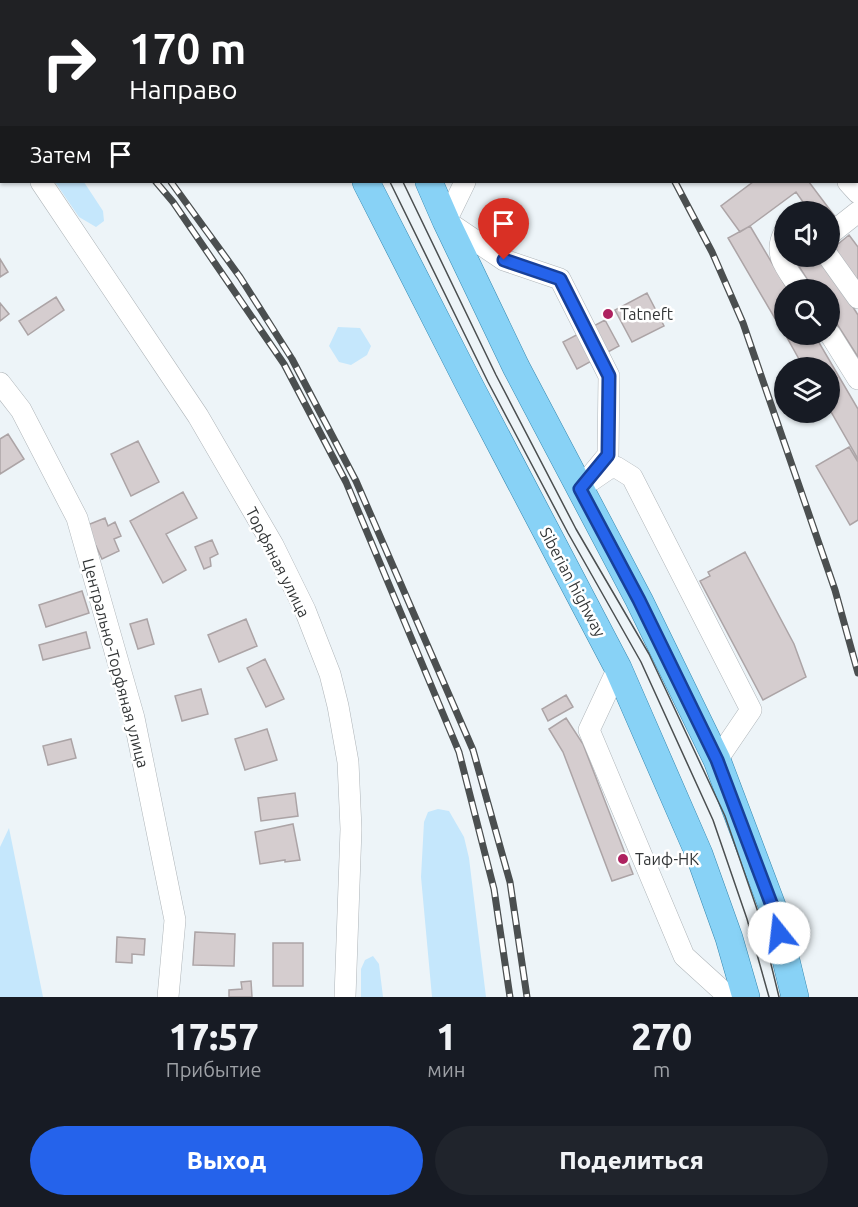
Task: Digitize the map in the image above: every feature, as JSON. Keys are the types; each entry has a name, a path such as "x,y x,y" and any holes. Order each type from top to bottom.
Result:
{"main road":[{"name":"Siberian highway","path":"367,183 476,399 618,668 699,854 729,938 746,997"},
{"path":"429,183 516,367 639,600 717,760 774,911 795,997"}],"street":[{"name":"Торфяная улица","path":"42,183 198,416 273,545 304,610 330,674 339,706 348,762 351,829 345,997"},
{"path":"465,183 446,221 504,260 560,279 609,376 608,455 580,489"},
{"path":"840,226 858,212"},
{"path":"836,267 858,298"},
{"path":"837,345 858,379"},
{"name":"Центрально-Торфяная улица","path":"0,383 21,410 77,518 134,718 175,920 168,997"},
{"path":"580,489 608,469 616,467 632,477 751,710 717,760"},
{"path":"618,668 589,730 684,956 729,997"}],"shaded area":[{"path":"56,183 85,183 103,211 104,221 96,227 79,217"},
{"path":"338,327 360,328 371,346 367,355 351,365 339,362 329,346"},
{"path":"438,809 449,811 464,837 469,858 486,997 432,997 421,877 424,822 428,812"},
{"path":"9,828 43,997 0,997 0,847"},
{"path":"373,956 379,964 383,997 361,997 361,969 365,960"}],"building":[{"path":"752,183 810,183 823,201 802,201 796,192 784,201 774,201 774,208 740,232 721,206"},
{"path":"750,226 781,279 774,279 774,317 728,238"},
{"path":"849,235 858,247 858,283 840,259 840,242"},
{"path":"0,259 8,272 0,277"},
{"path":"799,267 827,267 835,279 807,279"},
{"path":"840,287 858,315 858,357 840,329"},
{"path":"647,293 664,326 632,342 615,310"},
{"path":"56,297 64,310 28,335 19,321"},
{"path":"0,303 9,314 0,321"},
{"path":"605,320 619,346 577,369 563,342"},
{"path":"791,345 820,345 827,357 798,357"},
{"path":"840,378 858,409 858,459 837,423 840,423"},
{"path":"8,434 24,459 0,474 0,439"},
{"path":"138,441 159,482 131,496 111,454"},
{"path":"849,447 858,462 858,520 850,525 816,466"},
{"path":"183,492 197,518 166,534 186,570 163,583 130,521"},
{"path":"105,518 108,526 115,522 121,536 114,539 119,551 102,559 96,546 88,549 80,528"},
{"path":"212,540 218,554 210,558 211,566 204,569 195,547"},
{"path":"745,552 794,644 806,677 763,700 700,581 710,576 708,572"},
{"path":"82,591 89,613 46,627 39,605"},
{"path":"147,619 154,644 138,649 130,624"},
{"path":"246,619 257,646 219,662 208,635"},
{"path":"86,632 90,648 43,660 39,645"},
{"path":"265,659 284,699 266,707 247,668"},
{"path":"201,689 208,714 182,721 175,696"},
{"path":"566,695 573,707 548,721 542,709"},
{"path":"566,718 583,744 633,874 612,881 563,752 549,729"},
{"path":"267,729 277,760 245,770 235,739"},
{"path":"71,739 76,758 48,765 43,746"},
{"path":"295,793 298,816 261,821 258,798"},
{"path":"293,824 300,860 260,864 255,832"},
{"path":"195,932 235,934 234,966 193,965"},
{"path":"117,937 145,939 144,955 132,954 132,963 116,962"},
{"path":"273,943 303,943 303,986 273,986"},
{"path":"251,981 252,997 229,997 229,990 242,989 241,982"}],"tram line":[{"path":"390,183 488,382 568,533 641,662 713,820 747,919 769,997"},
{"path":"403,183 496,375 576,529 649,654 725,816 759,915 779,997"}],"railway":[{"path":"157,183 173,202 284,364 346,482 459,752 494,889 510,997"},
{"path":"172,183 240,277 292,359 356,481 473,750 510,882 527,997"},
{"path":"676,183 712,252 743,323 835,590 858,673"}],"place":[{"name":"Tatneft","path":"608,314"},
{"name":"Таиф-НК","path":"623,859"}],"route":[{"path":"504,260 560,279 609,376 608,455 580,489 639,600 717,760 774,911 779,933"}]}
